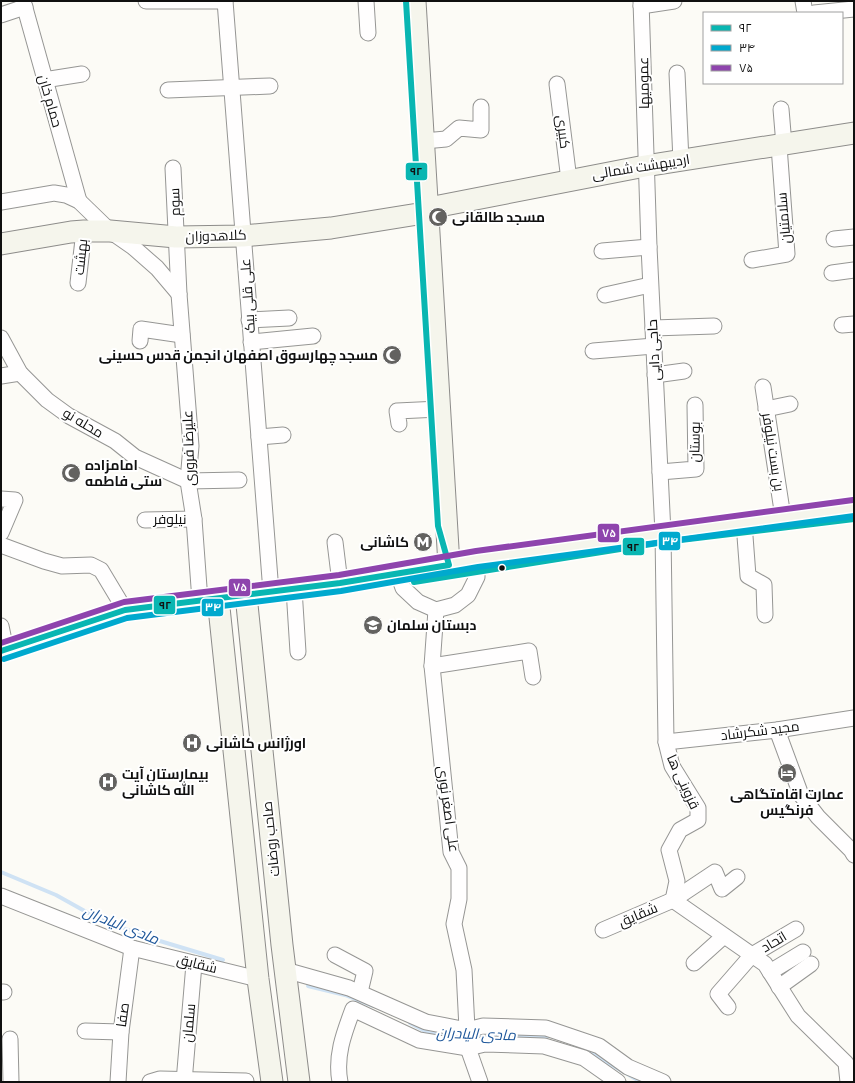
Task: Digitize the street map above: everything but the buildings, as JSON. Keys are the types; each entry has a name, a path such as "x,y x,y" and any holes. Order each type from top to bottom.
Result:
{"street":[{"path":"146,1 225,1"},
{"name":"علی قلی بیک","path":"225,1 270,592"},
{"path":"366,1 368,32"},
{"path":"415,1 429,208 449,571"},
{"path":"641,4 674,1"},
{"path":"803,1 805,12"},
{"path":"1,15 24,4"},
{"name":"حمام خان","path":"24,4 78,201"},
{"name":"عمومیها","path":"641,4 645,166"},
{"path":"834,12 854,9"},
{"path":"676,73 681,161"},
{"path":"44,80 82,74"},
{"name":"کبیری","path":"557,84 569,180"},
{"path":"168,90 270,86"},
{"path":"424,141 446,139 459,128 481,130 481,107"},
{"path":"781,109 781,145"},
{"name":"اردیبهشت شمالی","path":"429,208 645,166 854,133"},
{"name":"سلامتیان","path":"752,260 787,254 781,145"},
{"name":"حاجی دایی","path":"645,166 663,533"},
{"name":"سوم","path":"173,168 176,237"},
{"path":"1,202 54,193 66,195 78,201 110,231 133,247 157,268 179,294"},
{"name":"کلاهدوزان","path":"1,244 84,231 110,231 176,237 243,236 331,228 418,214 429,208"},
{"name":"بهشت","path":"78,283 84,231"},
{"path":"834,239 854,236"},
{"name":"علیرضا فروری","path":"176,237 190,446 188,481 209,600"},
{"path":"602,252 648,247"},
{"path":"832,273 854,270"},
{"path":"604,294 650,285"},
{"path":"250,320 289,318"},
{"path":"653,328 714,326"},
{"path":"140,341 141,329 182,335"},
{"path":"251,342 313,336"},
{"name":"محله نو","path":"1,338 20,374 47,400 69,416 115,442 135,457 188,481"},
{"path":"593,351 654,346"},
{"path":"655,375 684,371"},
{"path":"1,376 20,374"},
{"name":"بن بست نیلوفر","path":"763,387 783,517"},
{"path":"766,409 790,404"},
{"name":"بوستان","path":"660,472 696,469 695,405"},
{"path":"399,424 397,411 439,409"},
{"path":"259,437 283,435"},
{"path":"188,481 239,480"},
{"path":"1,498 15,500 1,533"},
{"path":"1,626 3,650 125,610 340,583 398,574 449,571 477,559 854,508"},
{"name":"نیلوفر","path":"145,520 194,519"},
{"path":"744,522 748,576 764,585 765,615"},
{"name":"قزوینی ها","path":"663,533 666,742 672,766 698,808 698,820 680,830 669,850 677,881 674,900"},
{"path":"335,542 340,583"},
{"path":"1,545 44,562 62,566 91,565 101,570 125,610"},
{"path":"398,574 403,588 408,593 418,602 436,610 455,605 468,595 477,577 477,559"},
{"path":"294,589 298,652"},
{"name":"صاحب روضات","path":"246,595 285,970 299,1082"},
{"name":"صاحب روضات","path":"209,600 272,1082"},
{"name":"علی اصغر نوری","path":"436,610 432,666 451,852 459,868 459,899 454,924 464,970 468,1048 480,1082"},
{"path":"432,666 529,651 533,677"},
{"name":"مجید شکرشاد","path":"666,742 777,730 854,718"},
{"path":"777,730 801,795 818,817 854,855"},
{"name":"شقایق","path":"603,930 674,900 715,872 722,889 737,877"},
{"name":"شقایق","path":"1,896 132,948 258,979"},
{"path":"674,900 764,964 798,1016 846,1063 848,1082"},
{"name":"اتحاد","path":"728,1007 718,994 752,955 796,929"},
{"path":"694,963 724,936"},
{"name":"صفا","path":"118,1082 121,1032 132,948"},
{"path":"335,955 365,971 360,992"},
{"path":"770,972 807,958 779,987"},
{"name":"سلمان","path":"184,1081 194,964"},
{"path":"285,970 360,992 426,1022 467,1030 483,1026 546,1028 599,1046 628,1067 663,1082"},
{"path":"340,1082 338,1068 343,1035 353,1009 419,1040 468,1048 485,1044 544,1046 584,1058 618,1082"},
{"path":"419,1040 426,1022"},
{"path":"85,1031 121,1032"},
{"path":"10,1039 11,1082"},
{"path":"150,1082 160,1079 184,1081 246,1081"}],"waterway":[{"name":"مادی الیادران","path":"1,872 56,895 99,919 150,938 223,960"},
{"name":"مادی الیادران","path":"308,986 345,995 373,1006"},
{"name":"مادی الیادران","path":"410,1023 429,1033 464,1037"},
{"name":"مادی الیادران","path":"471,1037 550,1036"},
{"name":"مادی الیادران","path":"583,1048 641,1082"}],"transit line":[{"name":"۹۲","path":"1,651 125,610 340,583 449,565 438,526 406,1"},
{"name":"۷۵","path":"1,643 124,602 339,575 476,551 853,500"},
{"name":"۳۴","path":"4,659 127,618 341,591 478,567 854,516"},
{"name":"۹۲","path":"414,582 664,542 854,519"}],"place":[{"name":"مسجد طالقانی","path":"438,217"},
{"name":"مسجد چهارسوق اصفهان انجمن قدس حسینی","path":"392,355"},
{"name":"امامزاده ستی فاطمه","path":"71,473"},
{"name":"کاشانی","path":"423,542"},
{"name":"دبستان سلمان","path":"373,625"},
{"name":"اورژانس کاشانی","path":"192,743"},
{"name":"عمارت اقامتگاهی فرنگیس","path":"787,773"},
{"name":"بیمارستان آیت الله کاشانی","path":"108,782"}]}
